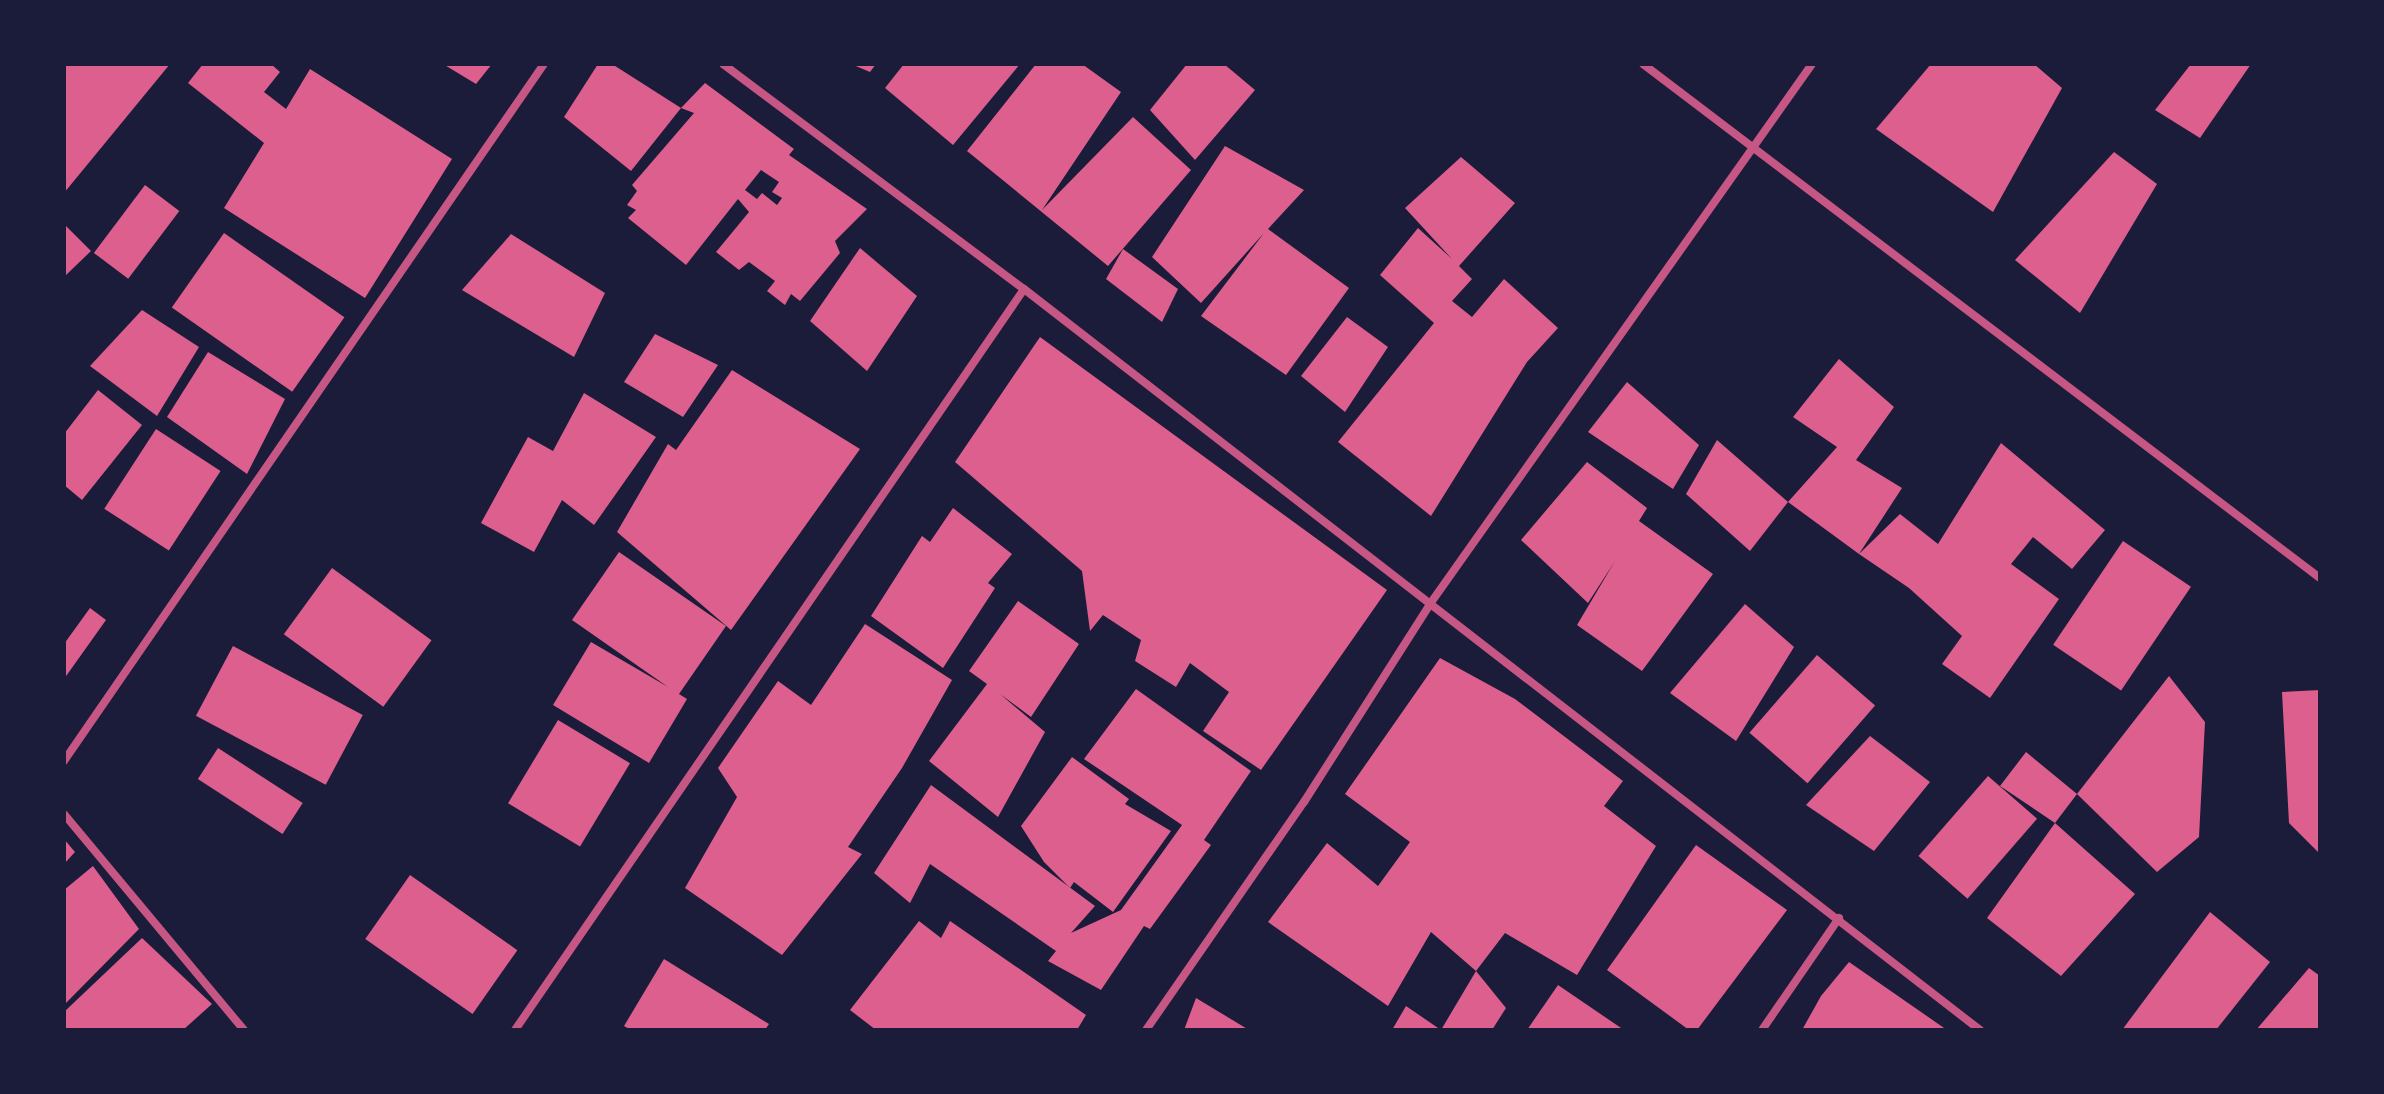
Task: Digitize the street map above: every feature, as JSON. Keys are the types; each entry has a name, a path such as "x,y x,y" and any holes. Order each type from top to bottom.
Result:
{"street":[{"path":"64,761 544,64"},
{"path":"723,64 1024,289 1980,1030"},
{"path":"1643,64 2320,578"},
{"path":"1146,1030 1304,802 1430,604 1812,64"},
{"path":"515,1030 1024,289"},
{"path":"64,814 244,1030"},
{"path":"1762,1030 1839,918"}],"building":[{"path":"64,64 170,64 64,193"},
{"path":"203,64 271,64 280,72 264,92 286,109 310,69 452,159 365,298 224,208 264,143 188,83"},
{"path":"443,64 492,64 476,84"},
{"path":"598,64 612,64 681,108 631,171 564,117"},
{"path":"851,64 876,64 870,72"},
{"path":"904,64 1020,64 953,145 885,88"},
{"path":"1036,64 1082,64 1121,92 1042,210 1133,117 1191,170 1108,266 967,151"},
{"path":"1187,64 1224,64 1255,90 1195,160 1150,110"},
{"path":"1931,64 2034,64 2062,88 1993,212 1876,129"},
{"path":"2191,64 2251,64 2200,138 2155,110"},
{"path":"705,83 794,149 789,155 867,209 835,241 840,253 800,301 791,294 785,305 767,291 775,281 749,262 739,270 716,252 749,212 738,199 686,265 628,218 636,210 627,205 637,191 632,185 694,113 681,108","holes":["761,170 779,182 772,192 782,198 777,205 762,193 757,199 745,190"]},
{"path":"1225,146 1304,190 1268,229 1349,288 1286,375 1201,316 1264,233 1201,303 1152,257"},
{"path":"2114,152 2157,184 2080,313 2015,260"},
{"path":"1461,157 1515,203 1459,266 1472,279 1452,301 1472,317 1504,279 1558,328 1527,362 1431,516 1338,442 1434,323 1380,275 1418,228 1452,259 1405,208"},
{"path":"145,185 179,211 128,279 94,253"},
{"path":"64,224 91,251 64,277"},
{"path":"224,233 344,317 292,392 172,308"},
{"path":"511,234 605,293 574,357 462,290"},
{"path":"860,248 917,296 867,371 810,321"},
{"path":"1123,249 1178,289 1162,322 1106,279"},
{"path":"142,310 199,347 157,416 90,366"},
{"path":"1347,317 1388,347 1345,412 1301,376"},
{"path":"655,334 718,365 683,417 624,382"},
{"path":"1040,337 1387,590 1261,770 1203,731 1229,692 1190,663 1176,687 1135,661 1141,640 1103,615 1090,631 1082,571 955,462"},
{"path":"208,352 285,399 247,474 167,417"},
{"path":"1839,359 1894,407 1856,460 1902,488 1859,554 1788,502 1837,447 1793,417"},
{"path":"732,370 860,449 731,630 617,532 668,444 676,450"},
{"path":"1627,382 1699,445 1673,489 1588,432"},
{"path":"98,390 142,425 82,500 64,485 64,434"},
{"path":"584,393 656,437 594,525 562,500 534,552 481,523 528,437 553,451"},
{"path":"156,429 221,471 169,551 104,509"},
{"path":"1717,440 1788,502 1750,551 1686,494"},
{"path":"2001,443 2105,530 2072,569 2033,537 2011,564 2059,599 1990,698 1942,664 1962,636 1909,588 1859,554 1900,514 1938,544"},
{"path":"1587,462 1647,508 1639,521 1713,574 1642,671 1577,625 1615,561 1588,603 1521,540"},
{"path":"953,508 1012,554 988,583 995,588 943,668 871,616 922,536 930,542"},
{"path":"2123,541 2191,587 2121,690 2053,645"},
{"path":"619,552 726,626 679,694 687,699 649,763 553,705 591,642 668,687 572,620"},
{"path":"332,568 432,640 383,707 284,634"},
{"path":"1018,601 1079,644 1031,717 1000,694 1045,732 998,817 929,761 987,684 969,671"},
{"path":"1745,604 1794,647 1736,741 1670,693"},
{"path":"90,608 106,620 64,679 64,644"},
{"path":"865,624 952,680 902,768 848,847 862,854 782,955 685,888 737,797 718,768 778,681 811,705"},
{"path":"233,646 363,715 326,785 196,716"},
{"path":"1817,655 1875,706 1808,783 1749,733"},
{"path":"1440,658 1515,699 1623,781 1604,806 1656,846 1577,975 1505,933 1476,971 1431,932 1388,1006 1268,922 1327,843 1378,886 1410,842 1345,794"},
{"path":"2169,676 2205,722 2199,837 2157,872 2077,794"},
{"path":"1136,689 1251,771 1204,840 1211,845 1150,929 1144,926 1101,990 1048,961 1056,951 930,864 910,903 874,873 931,785 1095,906 1071,933 1121,910 1182,825 1084,759"},
{"path":"2320,690 2320,854 2289,823 2282,692"},
{"path":"558,720 630,763 580,846 508,803"},
{"path":"1870,736 1930,782 1874,851 1806,805"},
{"path":"218,748 303,803 283,834 198,779"},
{"path":"2026,752 2077,794 2055,823 2000,786"},
{"path":"1072,757 1129,799 1125,804 1171,831 1113,912 1074,882 1070,888 1044,862 1021,826"},
{"path":"1988,776 2037,819 1968,899 1918,856"},
{"path":"2055,823 2135,894 2061,976 1987,918"},
{"path":"64,839 75,852 64,864"},
{"path":"1696,845 1787,910 1697,1030 1689,1030 1607,970"},
{"path":"93,866 139,929 64,1005 64,890"},
{"path":"410,875 517,950 473,1014 365,939"},
{"path":"2210,912 2270,962 2216,1030 2122,1030"},
{"path":"919,921 941,938 950,921 1086,1015 1077,1030 876,1030 850,1010"},
{"path":"142,938 212,1004 183,1030 64,1030 64,1012"},
{"path":"664,959 769,1024 765,1030 631,1030 624,1026"},
{"path":"1849,962 1947,1030 1802,1030 1821,996"},
{"path":"2309,968 2320,976 2320,1030 2256,1030"},
{"path":"1476,971 1506,1008 1492,1030 1441,1030"},
{"path":"1558,985 1624,1030 1527,1030"},
{"path":"1196,998 1249,1030 1184,1030"},
{"path":"1406,1006 1441,1030 1392,1030"}]}
